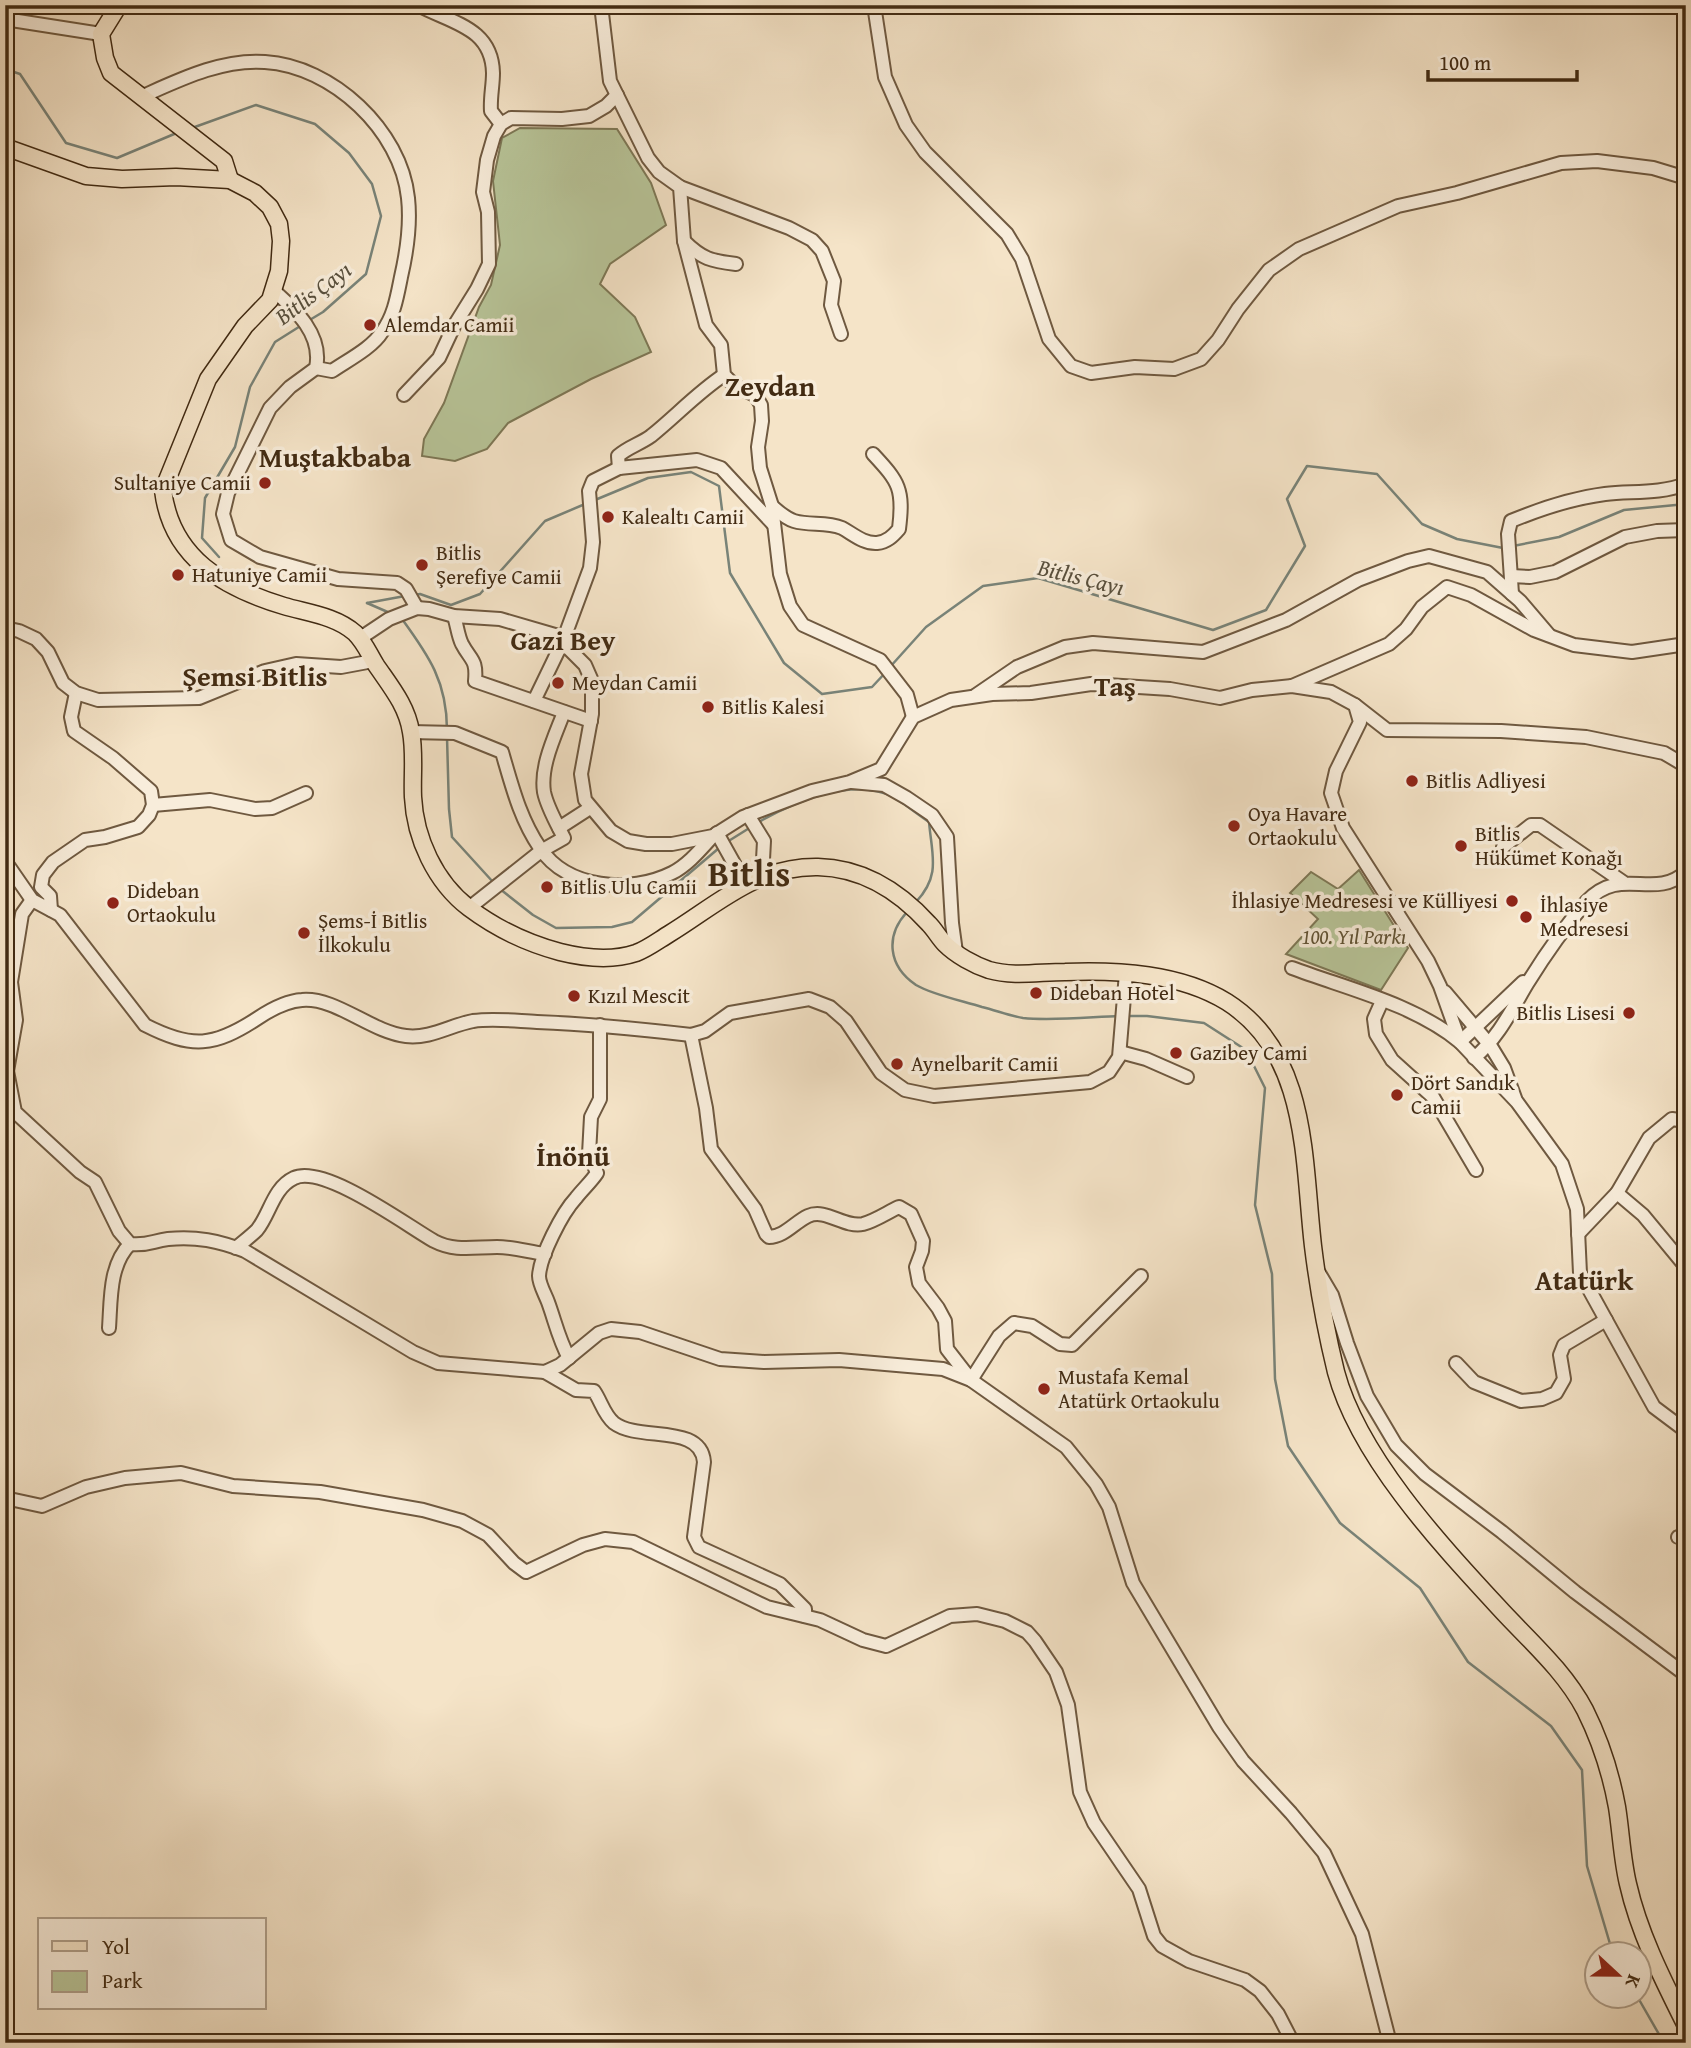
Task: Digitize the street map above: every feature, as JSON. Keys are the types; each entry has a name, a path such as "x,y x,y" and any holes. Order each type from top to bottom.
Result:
{"main road":[{"path":"119,5 101,34 111,73 225,161 230,180"},
{"path":"5,147 86,176 230,180 255,193 270,207 279,224 281,241 279,271 270,300 246,327 208,379 163,490 164,502 178,539 191,556 218,578 249,594 339,622 359,639 398,693 411,732 413,805 420,840 435,868 455,896 470,908 520,940 574,956 603,958 638,952 687,923 728,892 762,877 789,869 836,869 858,874 901,897 919,913 946,946 980,967 1005,974 1092,971 1158,977 1208,992 1231,1004 1268,1041 1291,1087 1300,1116 1316,1269 1337,1377 1367,1442 1399,1490 1441,1543 1550,1660 1583,1706 1603,1753 1616,1800 1628,1883 1639,1919 1661,1977 1686,2026"}],"street":[{"path":"418,5 467,27 490,51 493,73 491,111 501,124"},
{"path":"600,5 610,81 648,158 659,172 680,187 789,228 812,240 822,251 834,281 831,305 841,334"},
{"path":"874,5 885,77 906,125 925,152 1007,234 1022,259 1049,339 1071,366 1091,373 1135,367 1174,369 1201,359 1269,270 1299,249 1398,206 1457,193 1561,163 1619,163 1653,168 1686,178"},
{"path":"5,19 101,34"},
{"path":"143,96 179,80 235,62 266,62 290,67 328,81 355,101 381,133 401,167 408,198 409,240 394,311 381,334 366,348 332,371 316,368"},
{"path":"404,395 439,358 489,264 488,212 483,192 487,160 494,136 501,124 511,118 562,119 589,116 606,106 617,95"},
{"path":"680,187 684,241 706,325 721,345 724,375 735,386 755,396 761,405 762,421 758,447 760,468 772,506 780,574 790,606 803,625 880,660 907,695 914,717"},
{"path":"684,241 698,255 715,262 736,264"},
{"path":"273,290 300,313 312,336 318,356 316,368 289,387 270,408 228,493 223,514 231,540 260,557 338,579 397,583 406,589 415,605 454,616 500,619 555,635 585,665 592,681 591,721 581,774 585,800 590,808 611,831 628,841 672,844 719,840"},
{"path":"619,468 618,456 647,438 724,375"},
{"path":"772,506 786,518 797,522 820,522 876,543 890,538 900,529 900,493 892,474 873,454"},
{"path":"534,701 562,640 590,568 593,542 589,491 593,481 619,468 697,460 720,468 774,525"},
{"path":"1512,594 1508,534 1511,521 1536,511 1604,494 1666,491 1686,484"},
{"path":"1511,576 1530,577 1555,572 1625,537 1657,531 1686,530"},
{"path":"975,695 1017,667 1065,647 1093,643 1203,652 1286,620 1358,580 1429,556 1487,572 1512,594 1549,635"},
{"path":"1292,686 1389,644 1406,629 1422,607 1447,587 1471,595 1534,630 1574,645 1632,652 1686,644"},
{"path":"359,639 415,605"},
{"path":"454,616 462,644 471,655 476,671 475,681 591,721"},
{"path":"5,628 36,639 48,652 63,683 76,694 98,700 200,698 264,671 296,664 341,667 373,661"},
{"path":"411,732 455,733 502,752 522,818 541,851 572,876 610,885 645,883 674,872 719,840 812,791 850,782 881,769 914,717 951,700 975,695 1031,693 1091,684 1170,689 1220,698 1252,690 1292,686 1331,692 1355,705 1387,730 1586,737 1664,753 1686,766"},
{"path":"51,910 50,896 41,887 43,875 53,862 85,840 138,827 149,816 153,805 150,791 113,758 74,731 71,717 76,694"},
{"path":"1355,705 1360,722 1336,771 1331,793 1343,828 1428,961 1460,1042"},
{"path":"470,908 541,851 564,838 544,793 544,779 546,763 564,712"},
{"path":"850,782 884,785 907,798 932,816 947,837 952,923 957,952"},
{"path":"153,805 210,800 255,808 272,808 306,793"},
{"path":"559,828 590,808"},
{"path":"753,821 764,841 762,877"},
{"path":"1503,846 1531,825 1541,825 1623,882"},
{"path":"719,840 747,885"},
{"path":"5,861 32,901 60,915 145,1025 164,1035 185,1041 212,1042 235,1033 273,1009 302,1000 327,1004 384,1031 408,1037 433,1034 473,1021 502,1020 600,1025 691,1035 705,1031 730,1013 809,999 830,1007 846,1021 881,1073 905,1090 934,1096 1090,1082 1109,1072 1119,1058 1126,974"},
{"path":"1474,1058 1490,1045 1536,970 1587,901 1606,886 1623,882 1656,886 1680,878 1686,872"},
{"path":"5,1013 22,914 32,901"},
{"path":"1292,968 1382,1001 1442,1027 1460,1042 1517,1102 1562,1164 1577,1209 1580,1273 1654,1407 1686,1431"},
{"path":"1460,1042 1536,970"},
{"path":"11,982 16,1020 6,1071 15,1112 80,1172 95,1182 119,1231 130,1244 145,1246 164,1240 191,1237 220,1241 414,1352 438,1363 545,1372 576,1390 594,1391 607,1416 617,1425 644,1433 690,1439 703,1452 704,1462 695,1543 780,1584 805,1609 805,1616"},
{"path":"1440,986 1490,1045 1504,1068 1517,1102"},
{"path":"1382,1001 1374,1019 1376,1034 1392,1060 1433,1097 1476,1170"},
{"path":"569,1358 558,1336 538,1279 545,1254 575,1199 597,1173 589,1154 591,1117 600,1099 600,1025"},
{"path":"691,1035 706,1108 711,1149 755,1209 766,1234 769,1237 778,1236 811,1215 823,1214 848,1224 863,1224 899,1207 911,1214 923,1241 916,1267 919,1283 939,1308 945,1321 947,1349 971,1380"},
{"path":"1120,1052 1146,1059 1187,1077"},
{"path":"1578,1234 1617,1193 1649,1138 1672,1119 1686,1121"},
{"path":"236,1248 258,1229 278,1192 294,1178 310,1177 328,1179 384,1209 436,1242 457,1249 498,1247 545,1254"},
{"path":"1617,1193 1643,1215 1686,1267"},
{"path":"110,1328 111,1292 117,1265 130,1244"},
{"path":"1316,1269 1332,1295 1367,1396 1396,1445 1425,1474 1686,1675"},
{"path":"971,1380 999,1336 1014,1323 1031,1326 1060,1344 1072,1345 1141,1276"},
{"path":"1456,1363 1474,1382 1521,1401 1542,1399 1556,1393 1564,1379 1560,1355 1564,1345 1606,1320"},
{"path":"545,1372 560,1365 599,1333 611,1329 640,1332 720,1359 764,1363 839,1360 943,1369 971,1380 1066,1447 1096,1484 1109,1507 1133,1583 1219,1727 1243,1761 1324,1853 1362,1934 1390,2043"},
{"path":"5,1498 42,1506 86,1487 125,1478 181,1473 233,1486 320,1492 423,1510 462,1521 488,1535 526,1572 583,1545 605,1539 633,1542 767,1607 820,1619 863,1640 886,1646 950,1616 977,1614 1005,1621 1027,1632 1056,1672 1068,1705 1080,1793 1094,1823 1139,1889 1154,1936 1162,1946 1189,1961 1245,1980 1260,1991 1279,2014 1293,2043"}],"green space":[{"path":"520,128 617,129 651,183 666,225 610,264 600,284 635,317 651,352 591,379 508,423 487,449 455,461 422,456 424,439 444,403 479,307 491,285 500,245 493,181 502,138"},
{"name":"100. Yıl Parkı","path":"1359,870 1408,948 1381,990 1286,954 1318,919 1290,893 1311,872 1338,889"}],"waterway":[{"name":"Bitlis Çayı","path":"5,69 20,74 66,143 117,158 179,132"},
{"name":"Bitlis Çayı","path":"192,128 256,105 315,124 349,153 372,184 381,216 366,274 323,312 308,321"},
{"name":"Bitlis Çayı","path":"219,557 202,538 205,498 235,447 250,387 275,342 302,325"},
{"name":"Bitlis Çayı","path":"890,667 926,627 983,586 1038,578 1213,630 1266,610 1305,546 1287,499 1307,466 1377,474 1422,524 1457,539 1503,548"},
{"name":"Bitlis Çayı","path":"595,500 648,478 691,472 719,486 730,573 784,663 822,694 872,687 886,672"},
{"name":"Bitlis Çayı","path":"415,595 420,594 451,605 480,594 545,521 585,504"},
{"name":"Bitlis Çayı","path":"1513,546 1559,537 1624,510 1686,504"},
{"name":"Bitlis Çayı","path":"367,603 405,596"},
{"path":"367,603 390,613"},
{"path":"402,619 435,670 444,698 447,730"},
{"path":"447,737 452,837 493,882"},
{"path":"757,823 805,800 842,791 860,789 893,797 929,822 932,874 916,902"},
{"path":"727,842 751,827"},
{"path":"500,889 533,915 556,928 612,927 632,922 719,848"},
{"path":"907,912 895,931 895,960 907,977 923,989 1023,1018 1120,1016"},
{"path":"1126,1016 1204,1023 1246,1050 1265,1088 1255,1205 1272,1274 1275,1379 1288,1446 1340,1523 1420,1588 1468,1662 1551,1726 1582,1770 1587,1866 1609,1940"},
{"path":"1645,2010 1664,2043"}],"place":[{"name":"Alemdar Camii","path":"370,325"},
{"name":"Sultaniye Camii","path":"265,483"},
{"name":"Kalealtı Camii","path":"608,517"},
{"name":"Bitlis Şerefiye Camii","path":"422,565"},
{"name":"Hatuniye Camii","path":"178,575"},
{"name":"Meydan Camii","path":"558,683"},
{"name":"Bitlis Kalesi","path":"708,707"},
{"name":"Bitlis Adliyesi","path":"1412,781"},
{"name":"Oya Havare Ortaokulu","path":"1234,826"},
{"name":"Bitlis Hükümet Konağı","path":"1461,846"},
{"name":"Bitlis Ulu Camii","path":"547,887"},
{"name":"İhlasiye Medresesi ve Külliyesi","path":"1512,901"},
{"name":"Dideban Ortaokulu","path":"113,903"},
{"name":"İhlasiye Medresesi","path":"1526,917"},
{"name":"Şems-İ Bitlis İlkokulu","path":"304,933"},
{"name":"Dideban Hotel","path":"1036,993"},
{"name":"Kızıl Mescit","path":"574,996"},
{"name":"Bitlis Lisesi","path":"1629,1013"},
{"name":"Gazibey Cami","path":"1176,1053"},
{"name":"Aynelbarit Camii","path":"897,1064"},
{"name":"Dört Sandık Camii","path":"1397,1095"},
{"name":"Mustafa Kemal Atatürk Ortaokulu","path":"1044,1389"}],"district":[{"name":"Zeydan","path":"770,386"},
{"name":"Muştakbaba","path":"335,457"},
{"name":"Gazi Bey","path":"563,640"},
{"name":"Şemsi Bitlis","path":"255,676"},
{"name":"Taş","path":"1115,686"},
{"name":"Bitlis","path":"749,874"},
{"name":"İnönü","path":"573,1156"},
{"name":"Atatürk","path":"1584,1280"}]}
